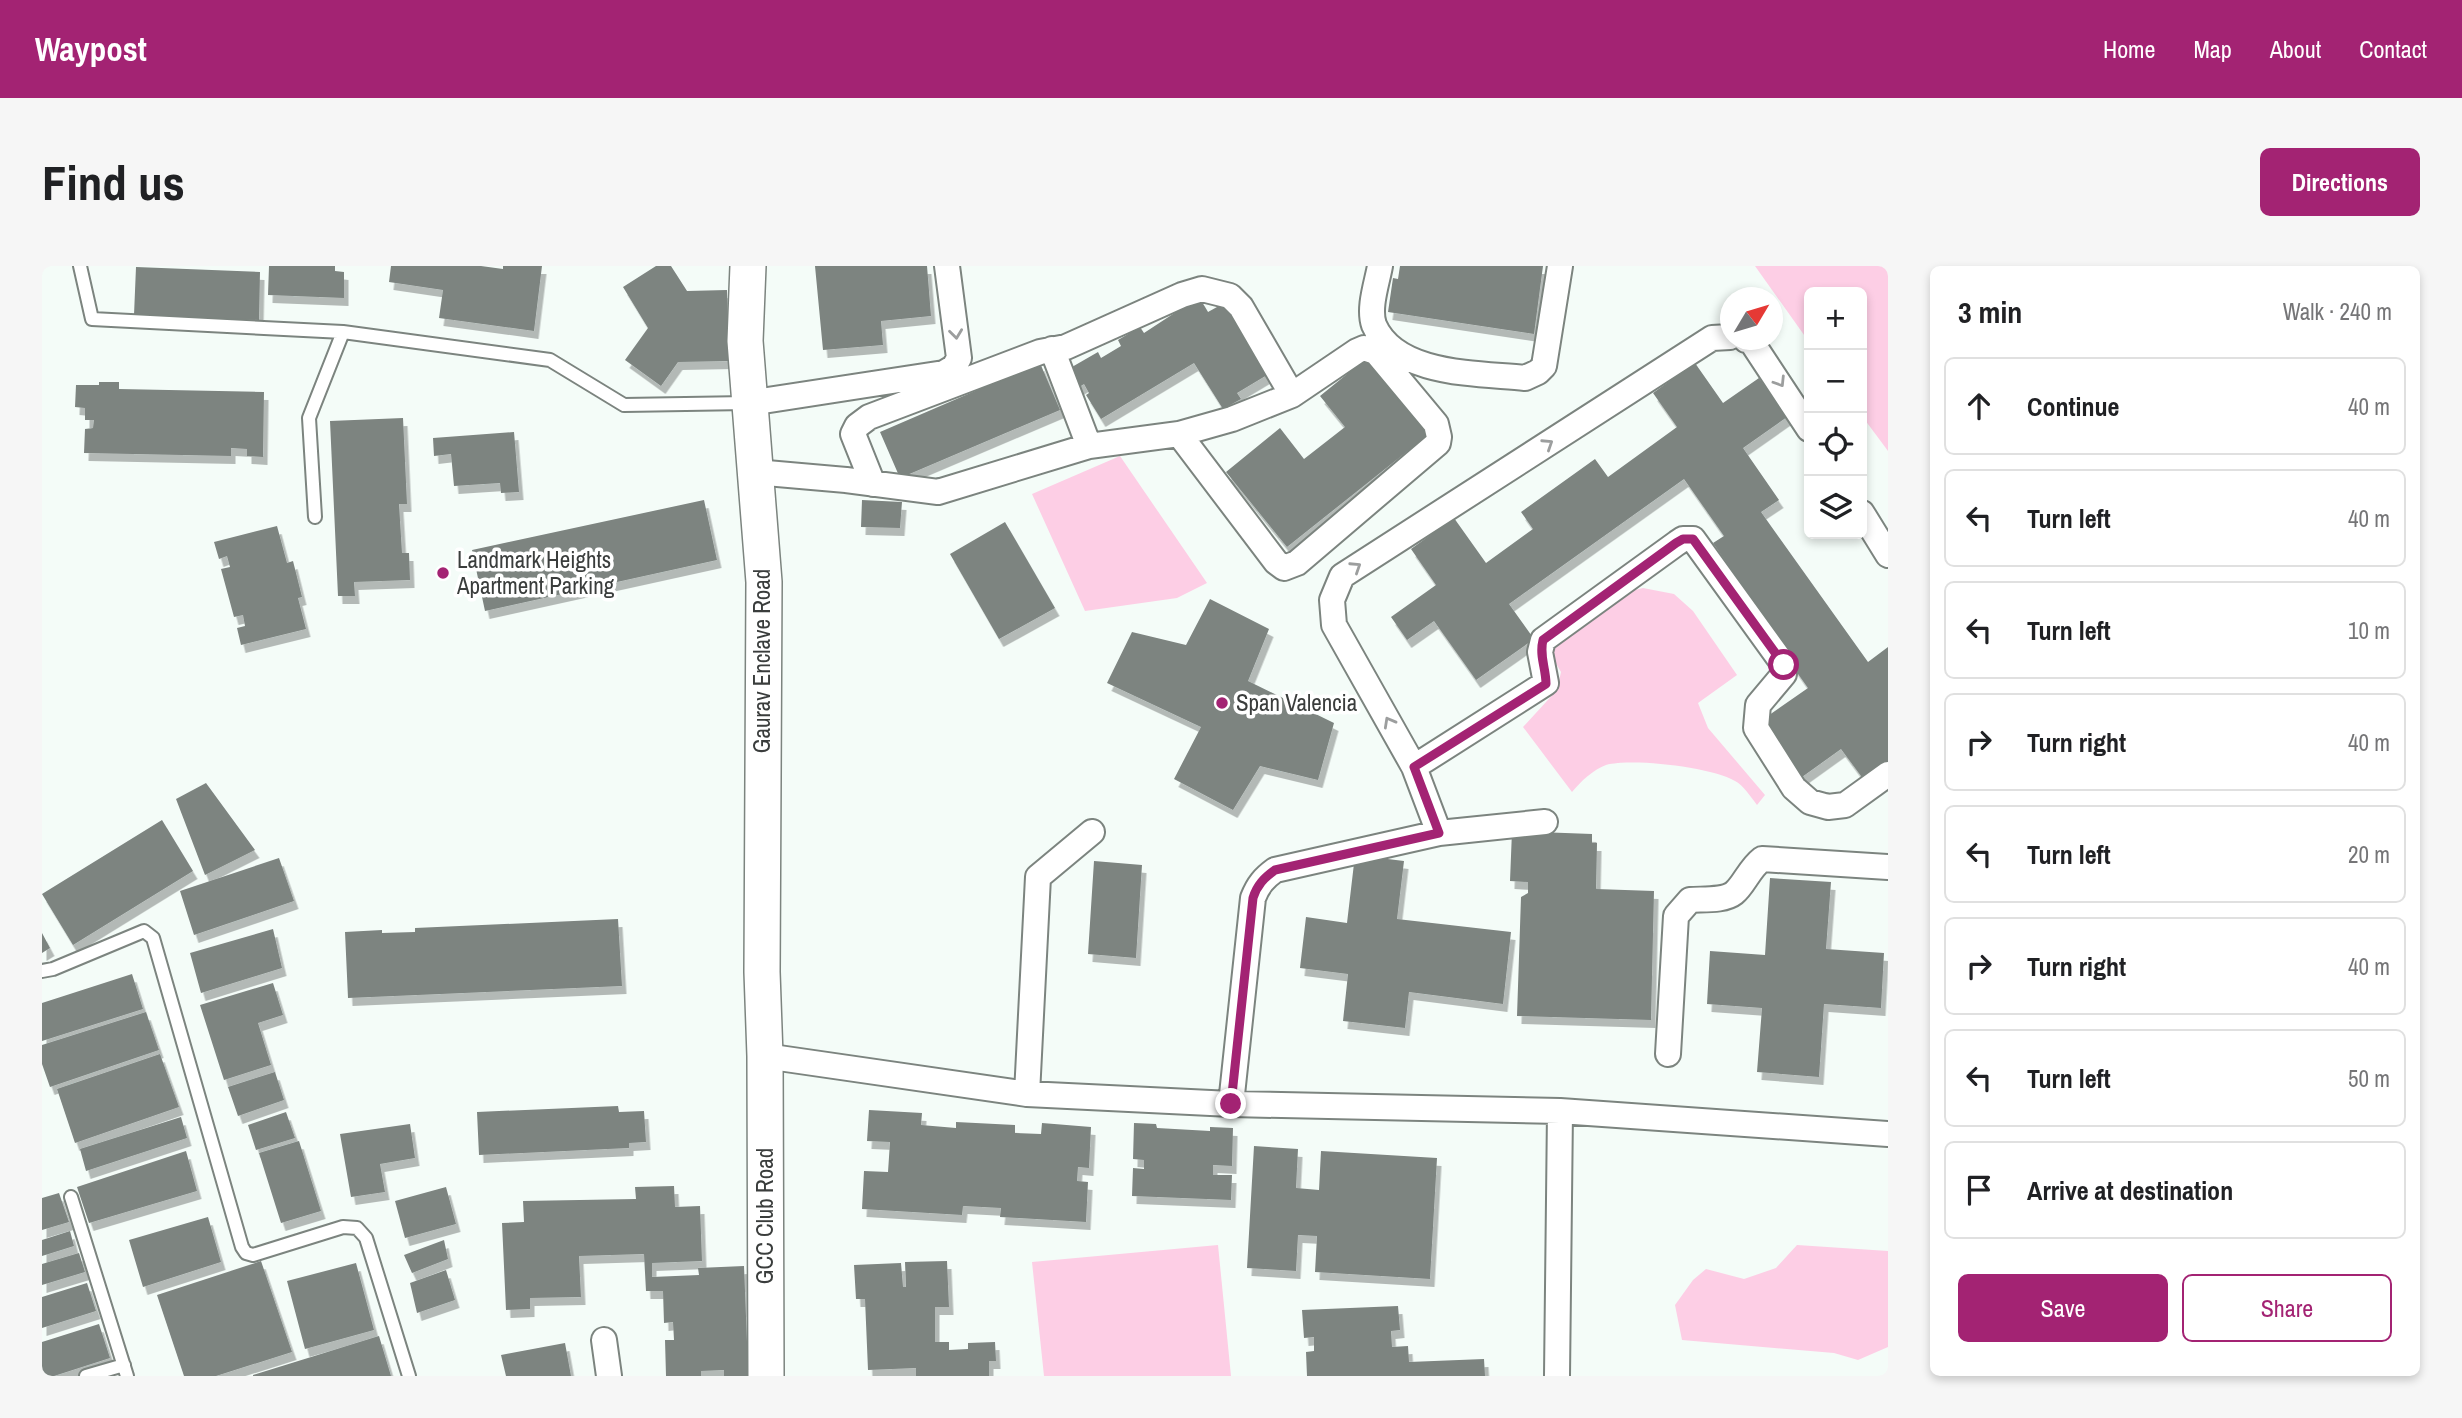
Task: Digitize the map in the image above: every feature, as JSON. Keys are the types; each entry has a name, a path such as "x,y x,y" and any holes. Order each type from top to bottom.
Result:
{"street":[{"name":"Gaurav Enclave Road","path":"748,266 745,341 764,582 761,972 765,1056"},
{"path":"749,403 944,373 954,367 959,358 947,266"},
{"path":"1380,266 1372,310 1374,324 1391,348 1430,368 1525,377 1538,372 1544,366 1560,266"},
{"path":"873,484 853,434 857,426 869,417 1040,352 1066,347 1182,295 1202,289 1230,296 1241,307 1292,395"},
{"path":"1439,833 1414,767 1335,625 1332,600 1342,576 1712,338 1720,338"},
{"path":"1052,349 1089,446"},
{"path":"755,472 938,492 1089,446 1179,434 1232,419 1292,395 1357,351 1371,349 1436,424 1439,437 1438,443 1297,563 1284,568 1276,562 1179,434"},
{"path":"1758,350 1804,421"},
{"path":"1867,521 1888,555"},
{"path":"1414,767 1546,684 1540,652 1543,640 1676,543 1690,538 1784,665 1784,674 1758,705 1756,728 1794,788 1810,802 1828,807 1845,805 1888,774"},
{"path":"1231,1104 1253,898 1264,877 1275,870 1439,833 1545,822"},
{"path":"1027,1094 1038,877 1092,832"},
{"path":"1668,1054 1676,916 1690,900 1728,897 1736,892 1751,867 1762,859 1888,867"},
{"path":"765,1056 1027,1094 1231,1104 1560,1111 1888,1134"},
{"name":"GCC Club Road","path":"765,1056 766,1376"},
{"path":"1557,1376 1560,1111"},
{"path":"604,1340 609,1376"}],"lane":[{"path":"80,266 92,319 342,332 550,360 624,405 749,403"},
{"path":"315,517 309,418 342,332"},
{"path":"42,971 53,969 144,931 153,938 242,1247 246,1253 253,1255 343,1227 357,1228 366,1238 409,1376"},
{"path":"71,1196 126,1370 86,1376"}],"shaded area":[{"path":"1755,266 1888,266 1888,451 1867,423 1867,287 1804,287 1804,335 1783,305 1783,287 1770,287"},
{"path":"1120,456 1207,583 1177,598 1085,611 1032,494"},
{"path":"1643,588 1674,594 1693,611 1737,675 1698,703 1708,728 1765,795 1757,805 1741,785 1724,776 1652,763 1606,765 1588,776 1572,792 1523,727 1557,690 1561,672 1548,650 1611,596"},
{"path":"1218,1245 1231,1376 1044,1376 1032,1262"},
{"path":"1797,1245 1888,1251 1888,1347 1858,1360 1834,1353 1682,1340 1675,1305 1693,1280 1706,1269 1744,1279 1776,1268"}],"building":[{"path":"269,266 335,266 335,271 344,272 344,298 268,295"},
{"path":"391,266 481,266 503,269 503,266 542,266 534,331 439,318 443,290 389,282"},
{"path":"656,266 671,266 687,291 727,290 729,361 678,362 661,386 625,360 648,328 623,287"},
{"path":"815,266 927,266 931,316 881,321 883,345 823,350"},
{"path":"1400,266 1543,266 1534,334 1388,312 1393,278 1398,279"},
{"path":"136,267 260,272 259,320 134,315"},
{"path":"1199,297 1208,312 1226,302 1267,375 1237,393 1241,399 1223,409 1194,363 1101,419 1086,395 1089,393 1084,384 1076,389 1065,371 1098,352 1101,358 1121,346 1118,340 1140,327 1144,333"},
{"path":"1373,353 1434,430 1287,547 1226,472 1280,428 1304,459 1345,427 1320,396"},
{"path":"1040,363 1060,410 900,478 880,432"},
{"path":"1695,363 1723,403 1759,378 1787,417 1743,448 1779,500 1761,512 1868,662 1888,647 1888,763 1864,780 1841,749 1802,777 1762,720 1808,688 1729,576 1734,573 1713,543 1724,536 1684,479 1509,604 1534,639 1476,680 1434,621 1407,640 1391,617 1436,585 1411,549 1454,518 1486,563 1533,529 1521,512 1595,459 1608,477 1677,427 1653,393"},
{"path":"99,382 119,382 119,389 264,392 263,457 247,456 247,449 231,448 231,456 84,453 85,429 93,428 94,420 85,420 85,408 75,407 76,385 99,385"},
{"path":"403,418 407,504 399,504 402,553 409,553 410,580 354,582 355,596 338,596 330,421"},
{"path":"514,432 519,492 501,493 500,483 454,486 451,454 434,456 433,438"},
{"path":"704,500 717,560 485,611 472,550"},
{"path":"862,500 902,502 900,528 861,527"},
{"path":"1005,522 1055,608 999,639 950,554"},
{"path":"277,526 287,563 293,561 306,629 241,645 237,628 245,626 243,615 234,617 221,569 230,567 227,556 219,559 214,542"},
{"name":"Span Valencia","path":"1210,599 1269,629 1248,681 1334,723 1318,780 1260,766 1233,810 1174,779 1201,727 1107,683 1132,632 1186,645"},
{"path":"206,783 255,850 205,875 176,799"},
{"path":"162,820 193,871 73,945 42,894"},
{"path":"1512,831 1592,834 1592,843 1597,843 1596,889 1654,891 1651,1020 1517,1016 1521,897 1528,893 1528,882 1510,881"},
{"path":"1355,855 1404,861 1397,919 1511,932 1503,1004 1409,992 1405,1028 1343,1021 1348,974 1300,968 1306,917 1347,923"},
{"path":"279,858 294,901 194,935 180,891"},
{"path":"1094,861 1142,865 1136,958 1088,954"},
{"path":"1770,878 1831,882 1826,949 1884,953 1881,1008 1824,1004 1819,1077 1757,1072 1762,1008 1707,1004 1710,951 1765,955"},
{"path":"618,919 622,986 348,998 345,932 415,932 415,928"},
{"path":"273,929 282,968 201,993 190,953"},
{"path":"42,933 50,948 42,953"},
{"path":"132,974 143,1009 42,1041 42,1003"},
{"path":"273,983 283,1015 258,1023 271,1065 224,1080 200,1005"},
{"path":"146,1012 159,1050 50,1087 42,1064 42,1045"},
{"path":"160,1054 179,1107 75,1143 57,1089"},
{"path":"275,1072 284,1100 238,1116 228,1087"},
{"path":"618,1106 619,1112 644,1111 646,1142 629,1143 629,1148 479,1155 477,1112"},
{"path":"869,1110 922,1113 921,1125 956,1128 956,1122 1015,1125 1015,1133 1041,1134 1042,1123 1091,1127 1089,1168 1078,1167 1077,1181 1088,1182 1086,1222 1000,1217 1001,1208 963,1206 962,1215 862,1209 864,1171 888,1172 890,1142 867,1141"},
{"path":"286,1112 295,1138 256,1150 248,1125"},
{"path":"181,1117 187,1138 86,1171 80,1149"},
{"path":"1134,1123 1156,1124 1157,1128 1210,1131 1210,1127 1233,1128 1232,1166 1213,1165 1213,1175 1232,1175 1231,1200 1132,1196 1133,1168 1144,1169 1144,1160 1133,1159"},
{"path":"410,1124 415,1158 380,1164 385,1192 351,1197 340,1134"},
{"path":"299,1141 321,1211 281,1223 259,1153"},
{"path":"1254,1146 1298,1149 1296,1188 1319,1190 1321,1151 1437,1158 1430,1279 1315,1272 1317,1236 1298,1235 1296,1271 1247,1268"},
{"path":"186,1151 197,1191 89,1223 77,1187"},
{"path":"674,1186 675,1207 700,1206 702,1261 652,1263 652,1277 699,1275 698,1268 744,1266 747,1342 756,1342 752,1376 724,1376 724,1370 701,1371 701,1376 666,1376 665,1340 674,1340 673,1322 664,1323 663,1291 646,1291 644,1254 579,1256 581,1297 530,1298 530,1309 506,1310 502,1223 524,1222 523,1201 636,1199 635,1187"},
{"path":"446,1187 456,1224 405,1238 395,1201"},
{"path":"59,1193 69,1222 42,1230 42,1198"},
{"path":"208,1217 221,1262 143,1287 129,1240"},
{"path":"70,1231 74,1246 42,1256 42,1240"},
{"path":"444,1240 448,1259 412,1273 404,1255"},
{"path":"79,1253 85,1272 42,1285 42,1264"},
{"path":"261,1261 292,1352 216,1376 184,1376 157,1295"},
{"path":"947,1261 949,1307 935,1307 935,1342 949,1342 949,1350 968,1349 968,1343 995,1342 996,1361 989,1361 989,1376 916,1376 916,1368 868,1370 865,1299 856,1299 854,1265 901,1263 903,1287 906,1287 905,1262"},
{"path":"356,1263 374,1330 305,1349 287,1281"},
{"path":"446,1270 455,1300 417,1313 410,1283"},
{"path":"87,1283 96,1311 42,1328 42,1297"},
{"path":"1398,1306 1400,1330 1391,1331 1392,1347 1408,1346 1409,1362 1484,1359 1485,1376 1307,1376 1306,1352 1314,1351 1314,1337 1304,1338 1302,1310"},
{"path":"99,1324 110,1358 54,1376 42,1376 42,1342"},
{"path":"379,1336 391,1376 253,1376 253,1375"},
{"path":"565,1343 571,1376 506,1376 501,1355"}],"place":[{"name":"Landmark Heights Apartment Parking","path":"443,573"},
{"name":"Span Valencia","path":"1222,703"}],"route":[{"path":"1231,1104 1253,898 1257,887 1264,877 1275,870 1439,833 1414,767 1546,684 1540,652 1543,640 1676,543 1690,538 1784,665"}]}
